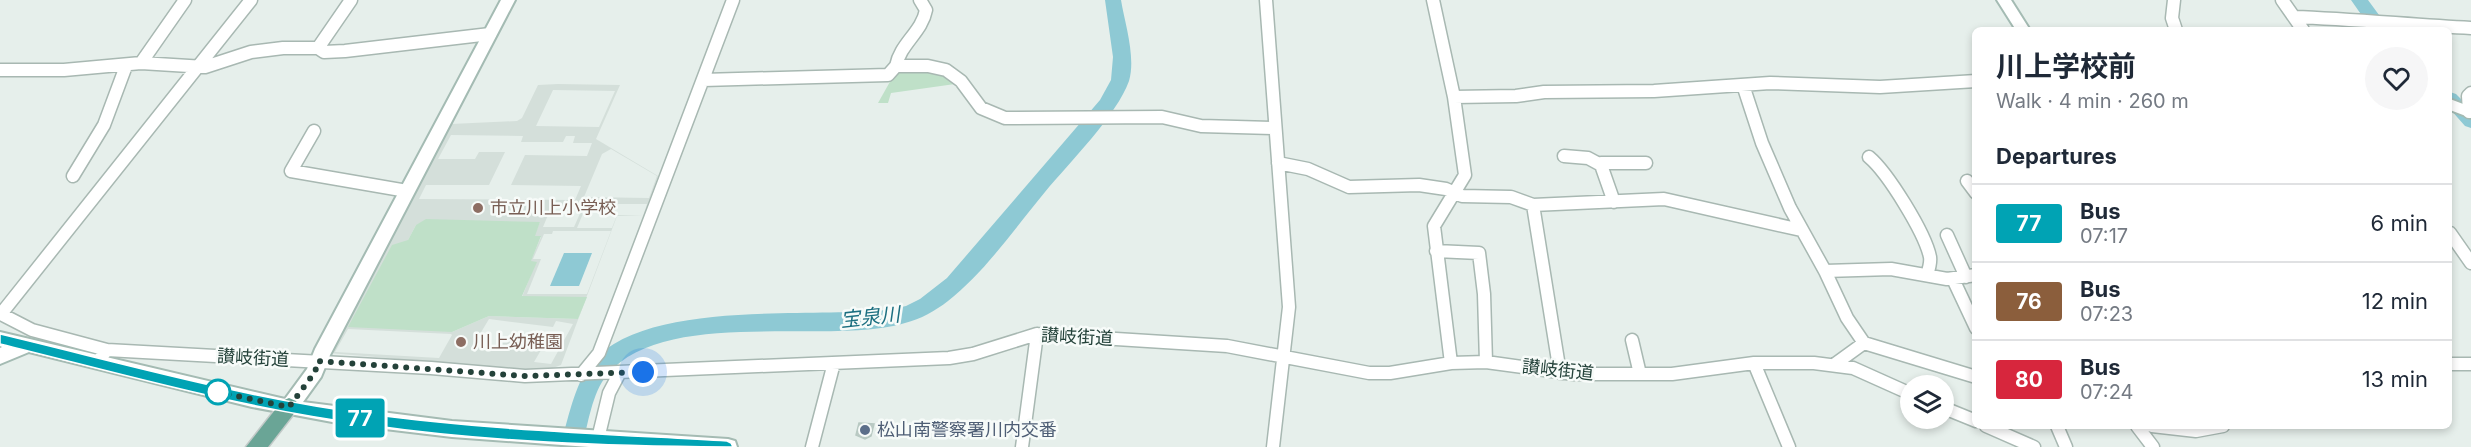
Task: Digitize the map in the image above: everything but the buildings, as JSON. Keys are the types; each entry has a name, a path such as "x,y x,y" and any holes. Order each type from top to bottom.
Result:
{"main road":[{"path":"256,447 315,372 318,361 508,0"},
{"path":"2004,0 2021,27"},
{"path":"2452,105 2470,112"},
{"path":"0,339 103,355 238,397 289,407 441,429 565,437 595,442 728,447"},
{"path":"0,357 12,350 30,345"}],"street":[{"path":"141,63 185,0"},
{"path":"195,67 251,0"},
{"path":"318,48 351,0"},
{"path":"584,375 601,350 732,0"},
{"path":"703,80 888,75 896,66 897,57 925,19 926,10 920,0"},
{"path":"1266,0 1289,307 1285,357 1276,404 1273,447"},
{"path":"1433,0 1454,97 1466,175 1434,226 1451,363"},
{"path":"2174,0 2172,18 2175,27"},
{"path":"2282,0 2301,27"},
{"path":"2294,17 2471,28"},
{"path":"0,70 64,70 141,63 205,67 251,52 283,48 318,48 324,52 375,50 458,35 490,34"},
{"path":"73,176 104,125 126,66"},
{"path":"896,66 931,66 947,70 960,80 973,103 979,108 1005,118 1162,117 1201,126 1275,128"},
{"name":"讃岐街道","path":"195,67 108,183 1,314 32,330 103,355 318,361 525,376 617,374 949,358 973,354 1037,334 1227,346 1369,373 1390,373 1451,363 1486,362 1560,373 1640,374 1672,374 1754,363 1835,364 1853,368 1900,389"},
{"path":"1454,97 1516,96 1544,92 1654,91 1770,83 1880,87 1972,81"},
{"path":"1743,85 1762,143 1801,230 1825,271 1847,318 1864,343 1972,376"},
{"path":"2470,112 2467,103 2471,93"},
{"path":"314,131 291,171 407,191"},
{"path":"1564,156 1597,159 1601,163 1614,201"},
{"path":"1869,158 1873,159 1882,171 1924,240 1931,260 1927,274"},
{"path":"1278,163 1308,169 1349,187 1419,185 1446,189 1462,196 1511,196 1533,205 1664,199 1801,230"},
{"path":"1601,163 1646,163"},
{"path":"1967,181 1972,188"},
{"path":"1533,205 1560,373"},
{"path":"1825,271 1891,269 1953,279 1971,276 1947,235"},
{"path":"2452,236 2471,263"},
{"path":"1436,251 1479,253 1484,294 1486,362"},
{"path":"1953,279 1972,319"},
{"path":"1022,447 1037,334"},
{"path":"1632,340 1640,374"},
{"path":"1835,364 1864,343"},
{"path":"812,447 834,363"},
{"path":"1754,363 1789,447"},
{"path":"2452,364 2471,364"},
{"path":"595,442 617,374"},
{"path":"1954,412 1972,419"},
{"path":"1993,429 2034,447"},
{"path":"2058,429 2066,447"},
{"path":"2139,429 2153,447"},
{"path":"2171,429 2190,432 2215,429"}],"shaded area":[{"path":"538,85 620,85 596,139 658,176 643,216 617,216 561,365 538,371 329,353 451,124 517,121 522,118","holes":["553,90 615,91 599,127 536,126","451,135 523,136 521,142 563,142 566,136 575,136 573,143 592,143 587,156 525,155 511,185 581,186 575,200 419,199 426,185 489,185 505,152 479,152 475,159 438,159","611,149 657,176 649,198 584,197 602,154","587,204 647,204 643,216 617,215 612,228 577,228","551,208 582,209 574,227 543,227","540,222 534,236 541,237 530,262 536,262 522,297 586,297 578,319 489,316 452,332 408,240 416,225","553,231 611,231 587,294 527,294 541,259 533,259 544,234 552,234","489,319 553,327 556,321 573,324 551,364 534,362 544,345 502,340 498,347 474,344","348,329 452,335 439,358 335,352"]}],"green space":[{"path":"896,71 940,71 955,84 891,93 888,103 878,103"},
{"path":"426,219 540,222 535,236 541,236 531,261 537,262 522,296 587,297 578,319 489,316 452,332 348,327 392,245 408,240 416,225"}],"water":[{"path":"564,253 592,253 579,286 550,286"}],"waterway":[{"name":"宝泉川","path":"571,447 591,383 601,367 622,350 649,338 680,330 749,323 887,319 913,312 941,295 978,258 1107,104 1120,80 1122,57 1113,0"},
{"path":"2359,0 2379,27"},
{"path":"2452,100 2471,121"}],"bus line":[{"name":"77","path":"0,339 98,361 238,397 367,420 484,433 727,447"}],"place":[{"name":"市立川上小学校","path":"478,208"},
{"name":"川上幼稚園","path":"461,342"},
{"name":"松山南警察署川内交番","path":"865,430"}],"route":[{"path":"218,392 289,407 315,372 318,361 525,376 643,372"}]}
